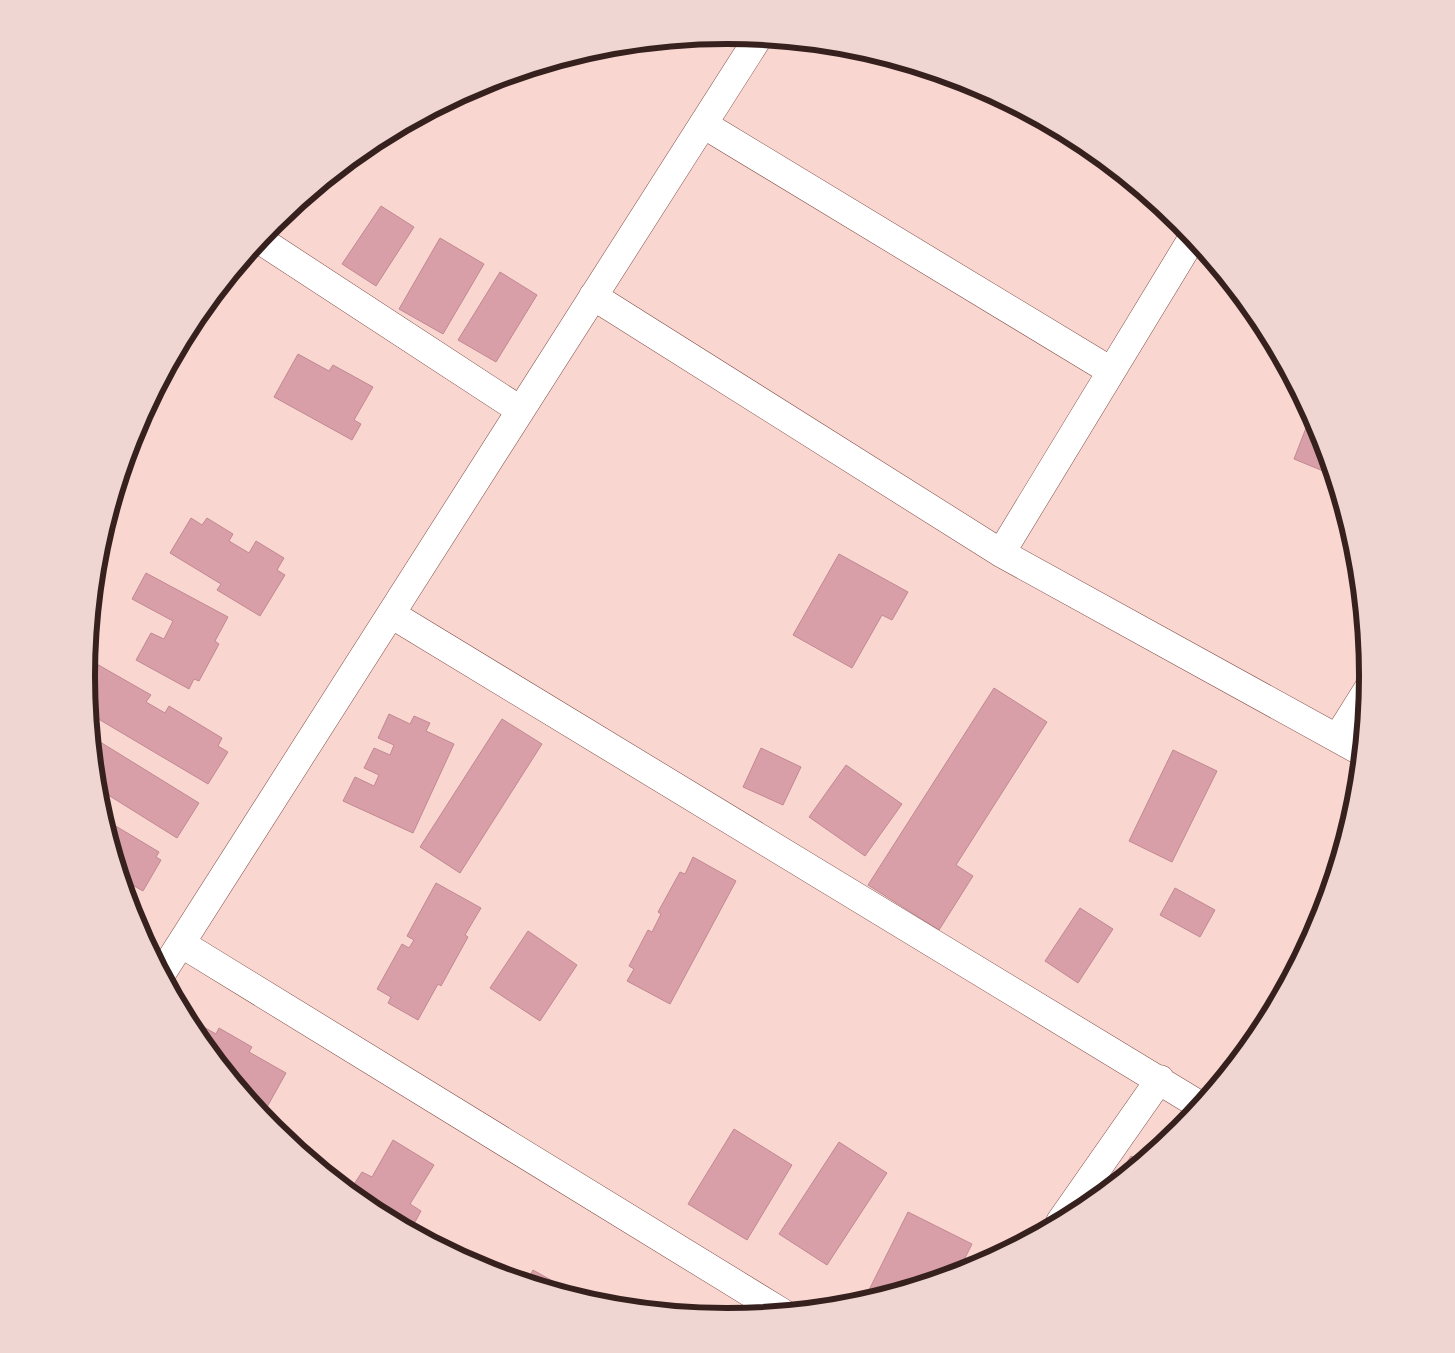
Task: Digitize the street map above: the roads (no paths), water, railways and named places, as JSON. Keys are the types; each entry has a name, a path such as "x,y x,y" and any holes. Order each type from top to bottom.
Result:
{"street":[{"path":"166,967 754,45"},
{"path":"703,124 1112,371"},
{"path":"266,244 520,410"},
{"path":"1001,553 1189,244"},
{"path":"593,296 1001,553 1356,749"},
{"path":"391,614 1160,1079 1195,1102"},
{"path":"1338,738 1359,702"},
{"path":"182,944 775,1307"},
{"path":"1069,1209 1160,1079"}]}
